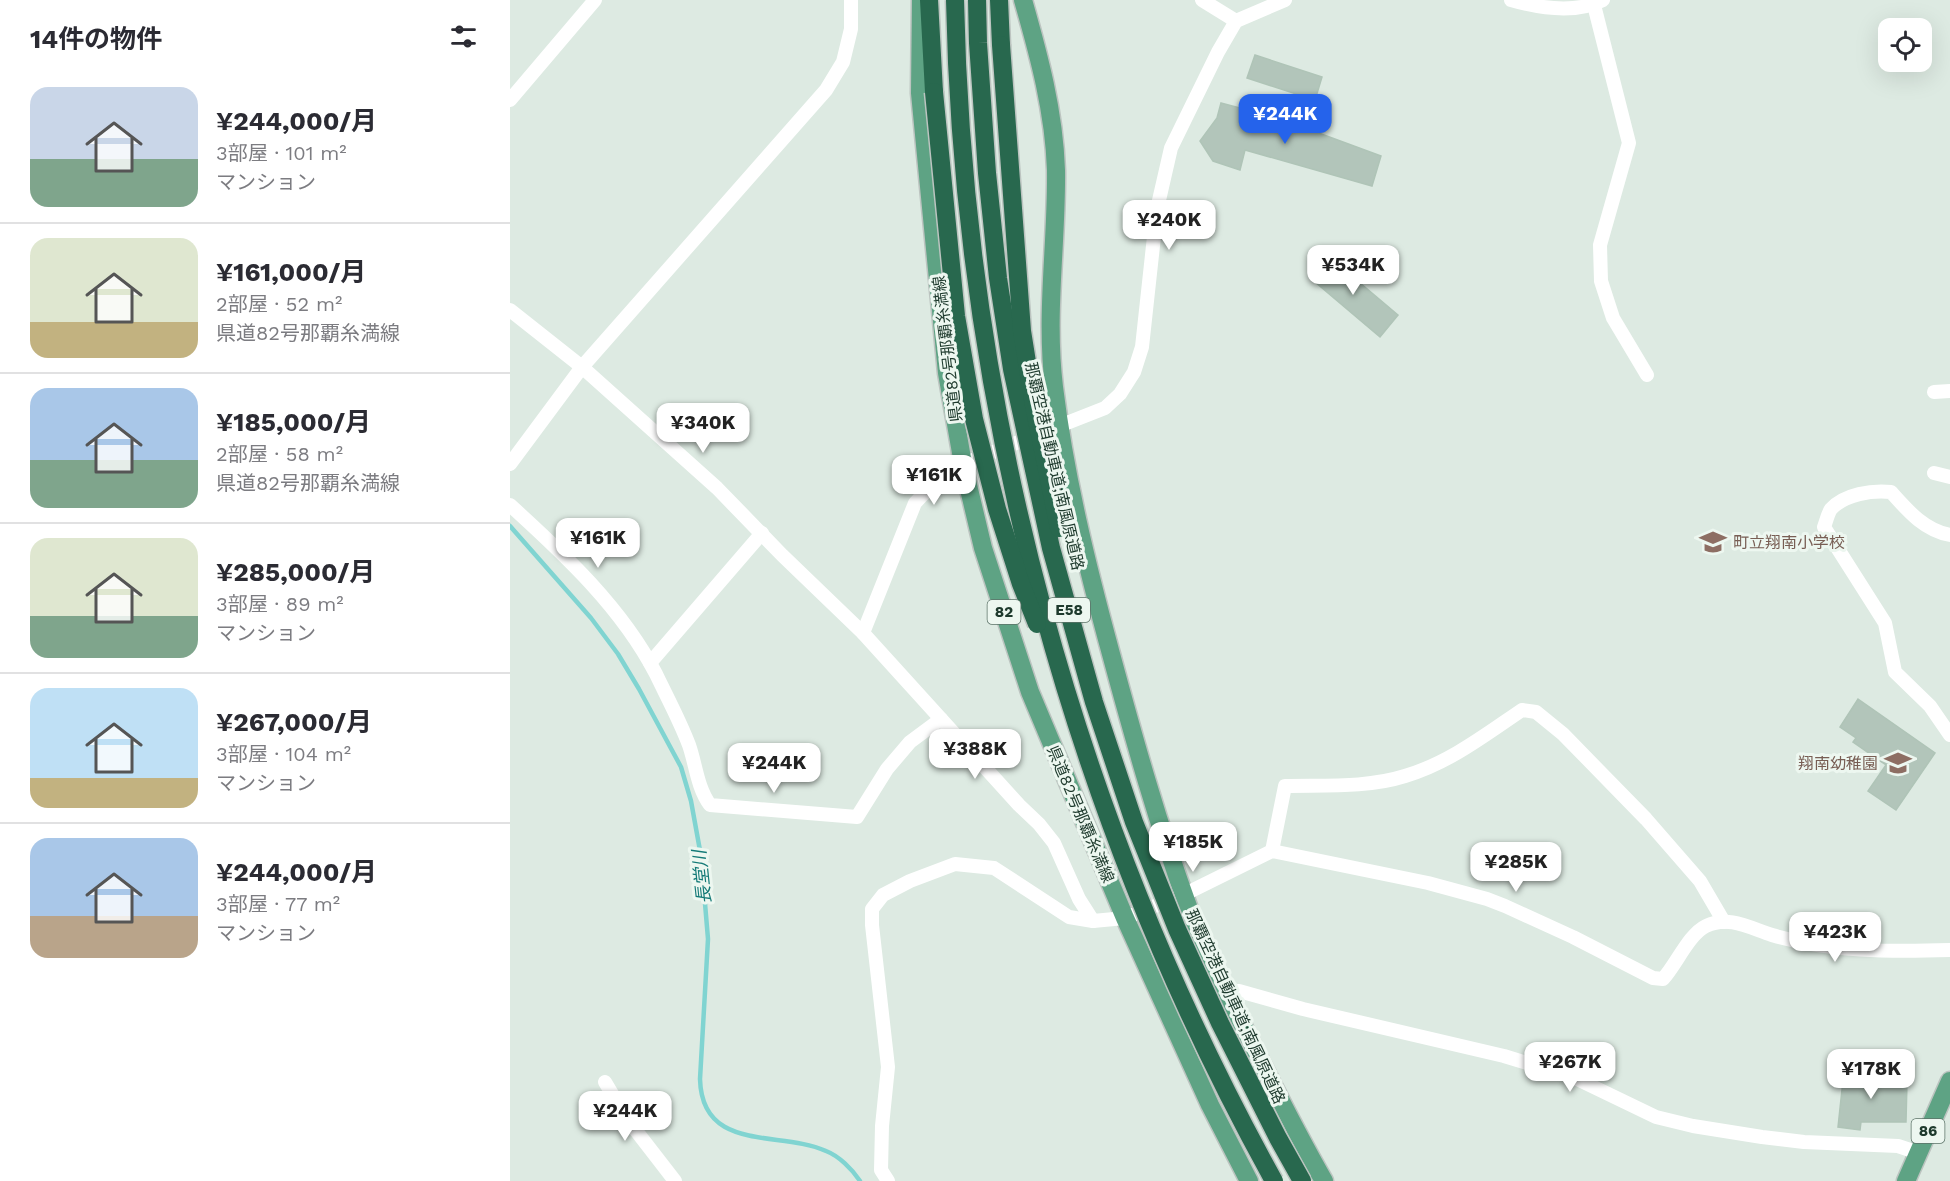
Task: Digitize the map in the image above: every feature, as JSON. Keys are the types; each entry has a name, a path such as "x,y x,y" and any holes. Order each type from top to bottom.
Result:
{"highway":[{"path":"929,0 934,92 956,316 974,419 997,509 1021,584 1074,715"},
{"name":"E58","path":"955,0 965,176 991,374 1009,470 1030,560 1074,715 1112,828 1156,938 1215,1064 1274,1181"},
{"name":"那覇空港自動車道;南風原道路","path":"977,0 987,173 998,278 1012,369 1051,548 1094,702 1134,822 1177,929 1220,1023 1302,1181"},
{"path":"999,0 1022,330 1034,406 1094,702"}],"main road":[{"name":"県道82号那覇糸満線","path":"921,0 920,93 947,373 963,464 983,548 1030,692 1125,918 1210,1105 1249,1181"},
{"path":"1023,0 1044,74 1054,140 1056,219 1049,316 1051,361 1059,428 1095,598 1148,786 1185,894 1226,991 1290,1122 1324,1181"},
{"name":"86","path":"1906,1181 1950,1081"}],"street":[{"path":"510,100 595,0"},
{"path":"510,464 582,367 826,90 843,62 851,28 851,0"},
{"path":"1203,0 1236,21"},
{"path":"863,633 915,503 935,482 963,464 1105,408 1119,394 1134,372 1142,347 1157,209 1171,148 1218,52 1236,21 1285,0"},
{"path":"1511,0 1558,8 1598,2 1629,143 1600,245 1601,281 1613,318 1647,375"},
{"path":"510,310 582,367 717,488 863,633 1044,830 1054,843 1093,921"},
{"path":"1934,392 1950,391"},
{"path":"1934,473 1950,477"},
{"path":"1950,535 1916,520 1891,492 1876,491 1854,495 1831,509 1824,527 1885,623 1894,672 1930,706 1950,735"},
{"path":"510,505 613,607 650,663 689,744 703,795 710,805 857,817 887,769 910,742 941,719"},
{"path":"650,663 762,533"},
{"path":"1272,851 1286,786 1371,783 1404,777 1452,757 1522,710 1536,712 1563,734 1646,819 1700,881 1724,921"},
{"path":"888,1181 880,1170 888,1067 872,909 883,895 910,881 955,864 994,868 1069,917 1093,921 1125,918 1185,894 1272,851 1428,883 1496,903 1573,937 1653,978 1663,979 1673,968 1697,931 1708,925 1724,921 1739,922 1770,934 1810,945 1892,951 1950,950"},
{"path":"1226,991 1239,991 1303,1010 1504,1056 1573,1077 1656,1118 1762,1137 1804,1142 1898,1146 1919,1153"},
{"path":"605,1083 627,1119 675,1181"}],"building":[{"path":"1255,55 1322,77 1315,100 1247,78"},
{"path":"1221,103 1278,118 1381,156 1372,186 1245,150 1240,170 1213,161 1200,141 1217,118"},
{"path":"1327,255 1398,315 1380,337 1309,277"},
{"path":"1858,699 1935,753 1896,810 1868,791 1886,765 1853,742 1856,738 1840,727"},
{"path":"1849,1067 1864,1068 1864,1071 1872,1073 1872,1081 1907,1082 1906,1122 1861,1122 1860,1130 1838,1127 1844,1071 1848,1072"}],"waterway":[{"name":"長堂川","path":"510,526 591,618 618,654 681,767 691,801 701,856 708,939 700,1079 704,1102 714,1119 728,1129 746,1135 807,1145 826,1151 845,1163 860,1181"}],"place":[{"name":"町立翔南小学校","path":"1713,542"},
{"name":"翔南幼稚園","path":"1898,763"}]}
